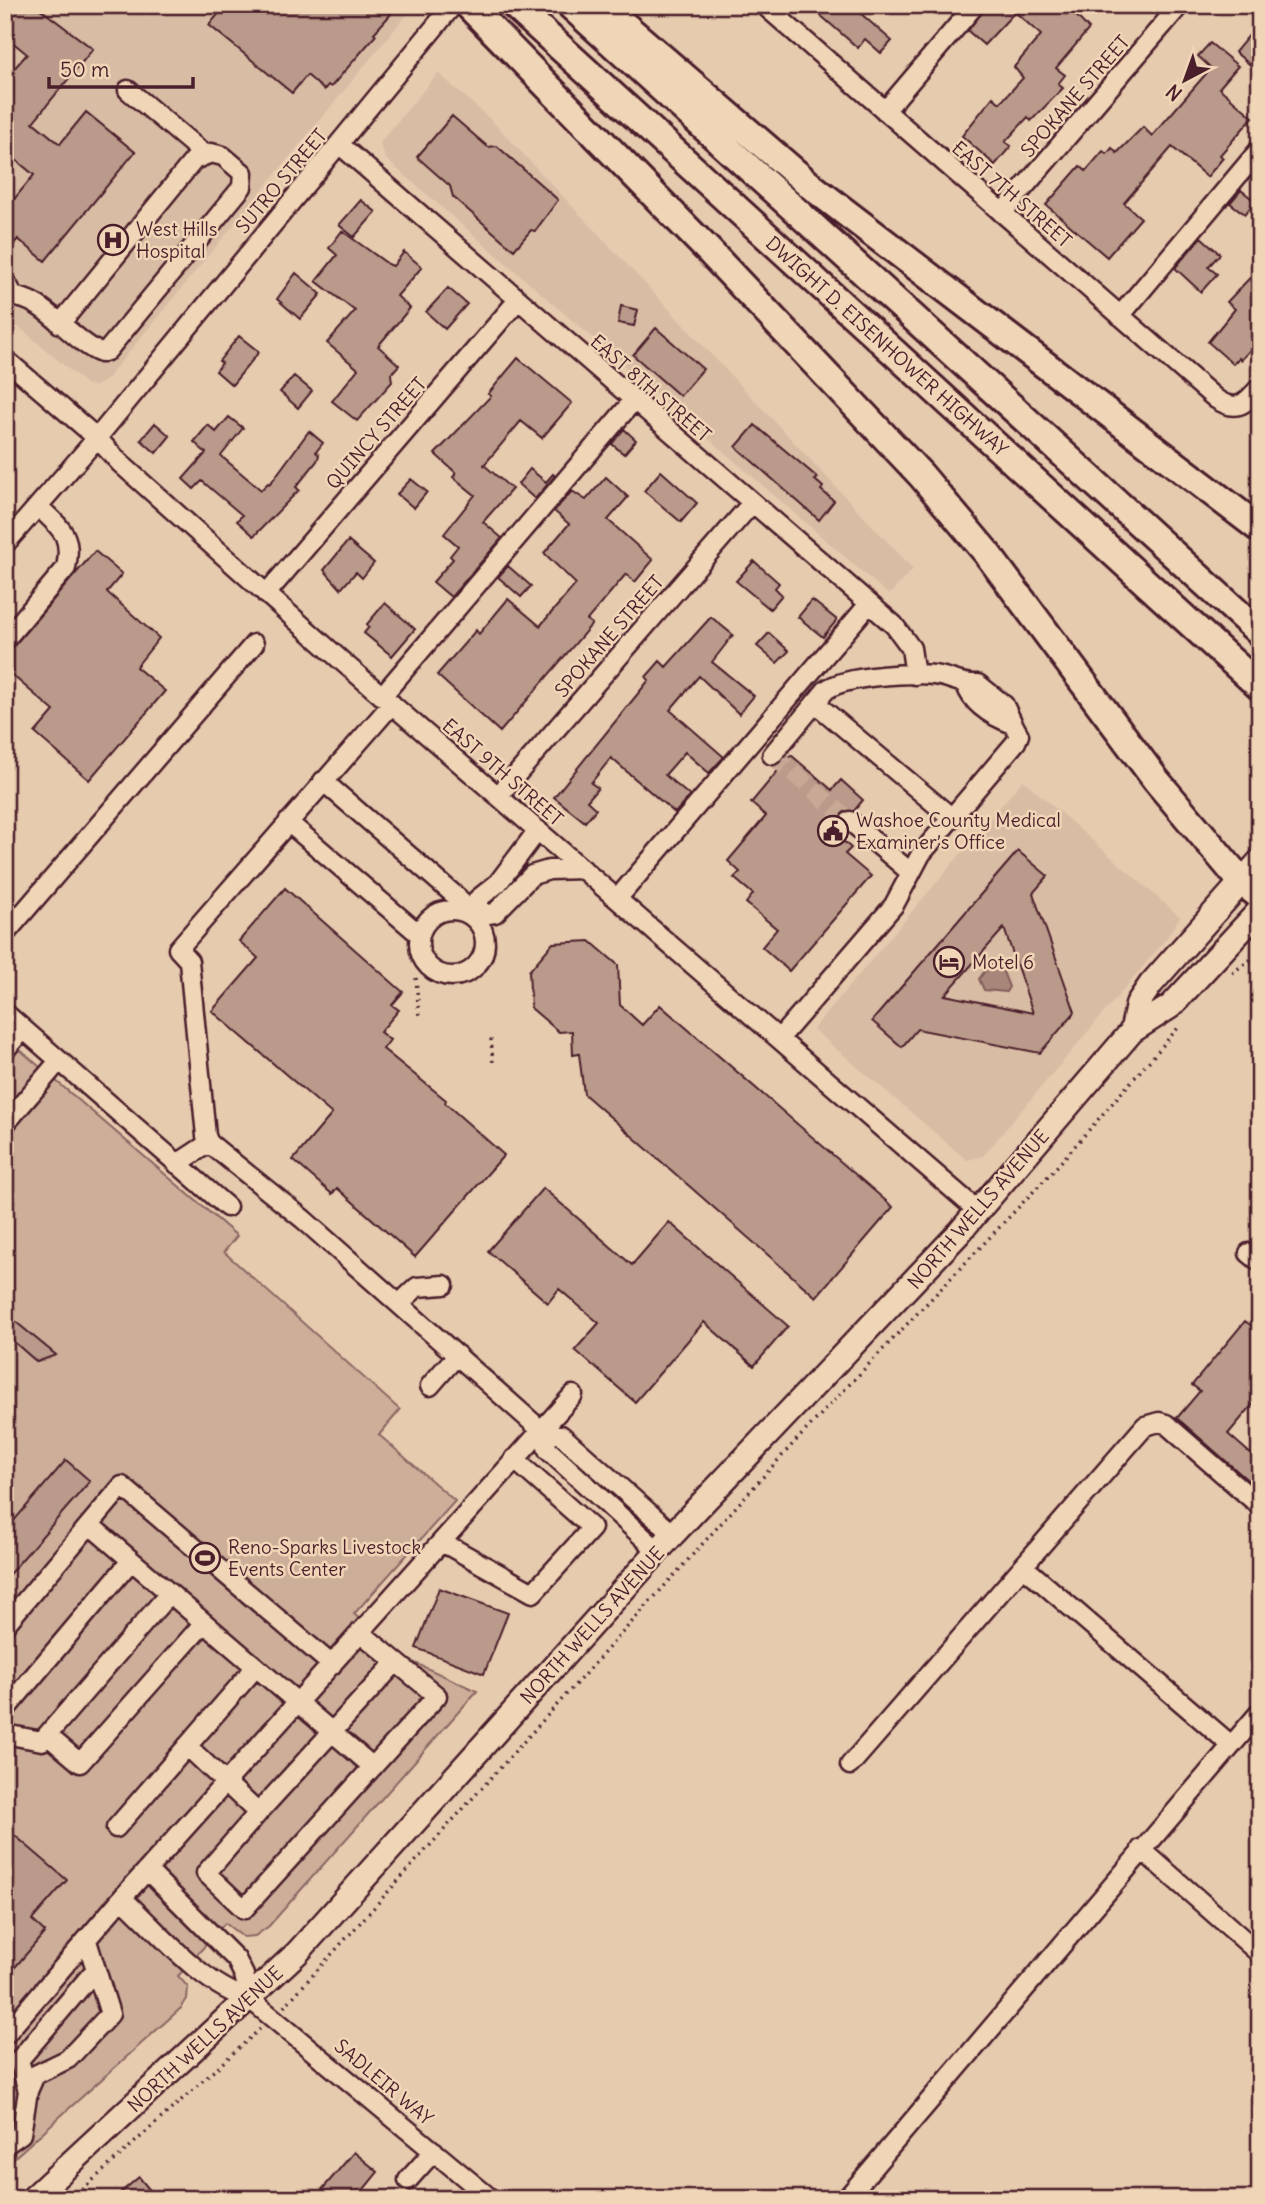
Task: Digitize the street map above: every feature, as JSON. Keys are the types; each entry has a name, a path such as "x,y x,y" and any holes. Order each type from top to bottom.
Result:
{"highway":[{"path":"468,5 709,251 921,475 986,552 1117,731 1251,889"},
{"name":"DWIGHT D. EISENHOWER HIGHWAY","path":"570,5 1260,633"},
{"path":"601,5 811,186 1260,529"},
{"name":"DWIGHT D. EISENHOWER HIGHWAY","path":"524,14 1260,687"}],"main road":[{"name":"NORTH WELLS AVENUE","path":"1132,1031 1139,1003 1151,984 1251,889 1260,861"},
{"name":"NORTH WELLS AVENUE","path":"32,2199 297,1953 666,1542 877,1324 1132,1031 1171,1006 1260,910"}],"street":[{"name":"SUTRO STREET","path":"5,544 97,438 453,5"},
{"path":"885,111 975,5"},
{"name":"SPOKANE STREET","path":"1002,213 1180,5"},
{"name":"EAST 7TH STREET","path":"767,6 1216,399 1227,407 1237,408 1245,404 1260,387"},
{"path":"128,90 204,154"},
{"name":"EAST 8TH STREET","path":"340,144 905,636 911,648 915,675"},
{"path":"1120,316 1260,149"},
{"path":"6,292 30,300 93,351 101,354 107,351 242,187 243,173 223,156 211,153 194,160 60,324"},
{"name":"QUINCY STREET","path":"266,594 518,300"},
{"name":"EAST 9TH STREET","path":"5,359 97,438 120,463 387,700 978,1211"},
{"path":"634,400 323,781 178,950 189,961 206,1136 209,1143 305,1221 542,1431 548,1450 666,1542"},
{"name":"SPOKANE STREET","path":"498,796 752,503"},
{"path":"5,640 66,568 69,553 65,532 38,506"},
{"path":"618,899 869,604"},
{"path":"5,934 254,644"},
{"path":"772,755 815,703 837,682 915,675 940,676 966,685 970,695 994,716 1013,724 1019,735 910,872 903,893 894,905 779,1039"},
{"path":"815,703 952,818"},
{"path":"323,781 476,916 483,929 485,951 472,970 461,975 439,974 430,967 419,947 420,935 430,918 449,909 476,916 495,913 532,875 549,870 583,869"},
{"path":"850,821 910,872"},
{"path":"288,822 420,935"},
{"path":"476,916 478,898 498,883 538,830"},
{"path":"5,1013 227,1207"},
{"path":"5,1050 23,1029"},
{"path":"5,1124 60,1060"},
{"path":"177,1164 209,1143"},
{"path":"399,1304 417,1287 444,1284"},
{"path":"430,1386 457,1355"},
{"path":"5,2035 122,1898 573,1395"},
{"path":"850,1765 1145,1426 1159,1422 1166,1424 1260,1506"},
{"path":"442,1542 533,1593 592,1528 514,1459"},
{"path":"5,1625 122,1486 332,1665"},
{"path":"90,1525 168,1595 373,1767"},
{"path":"5,1710 130,1562"},
{"path":"1024,1567 1231,1745"},
{"path":"5,1734 42,1741 168,1595"},
{"path":"47,1735 80,1763 203,1624"},
{"path":"360,1632 437,1696 244,1909 206,1873 396,1662"},
{"path":"116,1828 254,1668"},
{"path":"846,2199 1260,1712"},
{"path":"187,1746 258,1813"},
{"path":"1141,1849 1260,1954"},
{"path":"122,1898 212,1983 230,1994 250,1999 244,1975 236,1959 147,1870"},
{"path":"5,2145 22,2134 28,2091 36,2075 68,2059 110,2014 87,1941"},
{"path":"28,2091 19,2060 96,1969"},
{"name":"SADLEIR WAY","path":"250,1999 491,2199"},
{"path":"408,2180 434,2151"}],"path":[{"path":"1228,977 1260,953"},
{"path":"416,978 419,1016"},
{"path":"72,2199 273,2018 790,1447 1044,1181 1182,1024"},
{"path":"491,1039 493,1063"}],"shaded area":[{"name":"West Hills Hospital","path":"5,5 413,7 105,381 95,386 86,384 5,315"},
{"path":"438,73 493,122 913,569 889,595 386,159 380,145 382,140"},
{"path":"1023,780 1180,917 1166,939 983,1156 967,1160 813,1029"},
{"path":"992,962 1000,964 1009,987 1006,992 984,990 979,979"},
{"name":"Reno-Sparks Livestock Events Center","path":"5,1037 237,1236 224,1252 400,1410 379,1435 455,1501 354,1614 402,1657 477,1691 269,1926 255,1936 243,1937 225,1923 178,1976 188,1987 187,1999 181,2008 5,2166"}],"building":[{"path":"5,5 35,5 93,49 33,122 60,144 86,112 135,152 45,261 18,239 5,254 5,210 34,175 5,151 5,79 27,54 5,36"},
{"path":"226,5 381,5 391,14 331,87 328,85 324,90 307,75 292,93 209,25"},
{"path":"823,5 851,5 892,41 881,53 865,39 858,48 819,14"},
{"path":"986,5 1066,5 1089,29 1056,68 1065,75 1058,84 1063,88 1031,121 1028,117 1005,142 1011,146 995,165 962,136 993,97 1000,103 1023,78 1014,67 1041,35 1015,12 984,45 968,31"},
{"path":"1260,22 1260,73 1235,52"},
{"path":"1210,43 1238,66 1219,88 1253,117 1220,155 1223,158 1207,177 1172,147 1124,203 1141,218 1107,257 1046,205 1080,166 1086,171 1103,151 1107,154 1112,148 1117,153 1143,127 1152,136 1211,68 1198,56"},
{"path":"452,116 488,147 497,146 558,200 535,231 531,230 514,250 453,197 450,186 417,157"},
{"path":"1241,190 1255,201 1245,214 1230,203"},
{"path":"361,200 376,212 354,237 339,225"},
{"path":"342,231 388,264 393,266 404,252 422,267 397,296 410,308 378,346 399,365 391,374 392,382 357,421 332,401 358,369 327,343 355,311 316,281 337,255 329,248"},
{"path":"1201,237 1220,254 1208,267 1217,274 1201,292 1175,268"},
{"path":"1260,267 1260,339 1241,360 1239,358 1233,364 1208,342 1235,309 1227,302"},
{"path":"296,273 321,294 300,319 277,299"},
{"path":"448,288 467,304 445,329 426,312"},
{"path":"621,306 638,310 634,326 618,323"},
{"path":"656,328 703,369 680,396 633,355"},
{"path":"239,336 259,352 232,385 216,371 222,363 219,361"},
{"path":"518,358 572,403 542,438 521,421 484,465 512,489 483,522 502,538 451,597 433,582 453,559 450,556 458,546 444,534 475,495 453,477 456,473 435,454 491,396 488,394"},
{"path":"294,376 312,391 298,408 280,392"},
{"path":"229,417 243,428 221,456 261,490 270,484 309,431 323,443 316,452 319,455 317,461 296,487 299,490 254,536 237,521 242,515 202,481 194,489 183,479 206,453 194,442 208,425 216,432"},
{"path":"155,423 170,436 156,453 141,440"},
{"path":"755,425 818,478 815,480 823,487 821,490 834,501 819,520 736,447"},
{"path":"624,429 636,440 624,454 612,444"},
{"path":"530,469 546,482 553,474 555,476 535,499 518,484"},
{"path":"661,471 697,503 681,522 644,491"},
{"path":"606,477 628,497 608,520 653,560 635,582 626,574 587,620 592,624 500,732 437,675 476,630 479,634 508,599 540,626 576,584 544,553 569,524 554,511 572,491 586,500"},
{"path":"411,479 427,492 414,508 397,494"},
{"path":"348,541 374,563 362,578 356,572 341,589 324,570"},
{"path":"95,551 122,574 107,592 159,638 136,667 165,691 89,780 35,733 54,711 5,669 5,656"},
{"path":"754,561 779,583 775,588 782,595 770,609 736,581"},
{"path":"508,566 531,586 521,597 498,577"},
{"path":"812,600 837,620 823,637 798,617"},
{"path":"385,603 415,629 392,656 364,633 369,627 367,624"},
{"path":"711,617 733,635 712,662 754,696 739,714 699,676 670,710 724,757 709,773 685,752 665,775 690,796 675,813 611,758 591,783 598,788 587,801 596,809 585,822 554,797 649,680 646,677 660,661 666,667"},
{"path":"769,633 789,651 777,663 757,646"},
{"path":"791,755 832,790 841,780 863,800 854,811 842,813 840,826 834,833 851,848 845,854 871,876 789,971 762,947 777,929 746,903 753,894 734,878 740,872 728,861 766,816 751,803"},
{"name":"Motel 6","path":"1018,851 1048,876 1033,893 1075,1012 1040,1053 917,1029 902,1047 872,1021","holes":["1004,928 1033,1013 945,995"]},
{"path":"285,888 403,992 392,1005 399,1010 380,1032 390,1040 383,1049 446,1100 445,1103 504,1155 415,1257 337,1188 332,1194 293,1160 332,1114 212,1011 258,958 239,941"},
{"path":"590,941 618,965 620,1005 642,1025 660,1005 893,1207 816,1297 584,1094 579,1054 573,1055 572,1031 559,1032 531,1008 529,971 553,943"},
{"path":"543,1188 632,1265 669,1222 788,1326 754,1366 704,1322 635,1402 575,1350 599,1323 559,1289 548,1303 488,1251"},
{"path":"5,1313 56,1355 37,1362 5,1334"},
{"path":"1245,1321 1260,1332 1260,1396 1228,1434 1260,1462 1260,1491 1177,1418 1200,1391 1192,1385"},
{"path":"66,1460 90,1481 5,1579 5,1531"},
{"path":"439,1588 508,1613 484,1674 416,1648"},
{"path":"5,1827 67,1880 32,1920 45,1932 5,1979"},
{"path":"354,2152 378,2172 356,2199 314,2199"},
{"path":"139,2177 157,2199 113,2199"}],"tunnel":[{"path":"772,755 850,821"}],"place":[{"name":"West Hills Hospital","path":"113,240"},
{"name":"Washoe County Medical Examiner’s Office","path":"833,831"},
{"name":"Motel 6","path":"949,962"},
{"name":"Reno-Sparks Livestock Events Center","path":"205,1558"}]}
